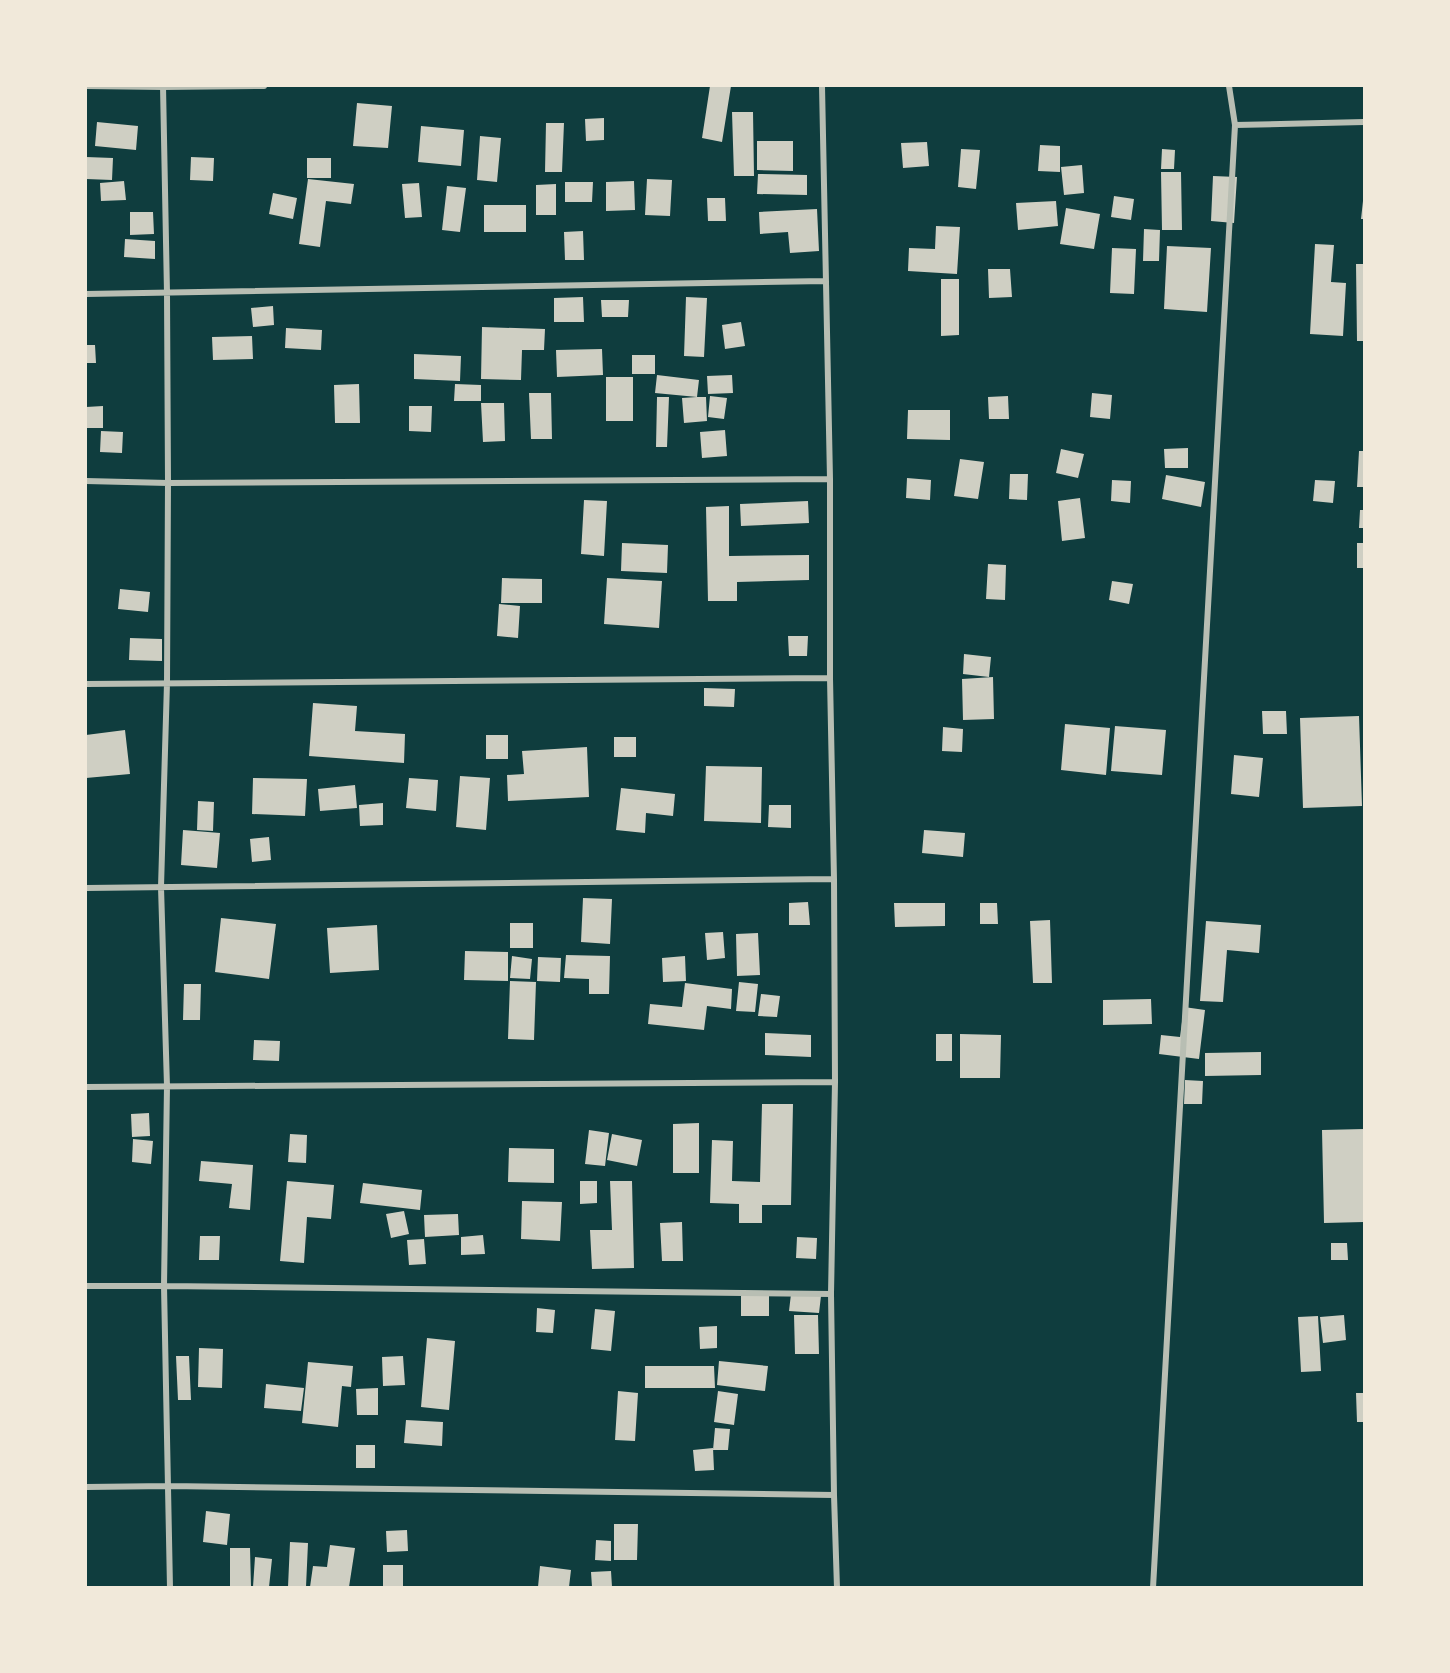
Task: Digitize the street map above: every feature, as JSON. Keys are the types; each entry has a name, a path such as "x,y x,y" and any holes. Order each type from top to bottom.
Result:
{"street":[{"path":"86,86 264,86"},
{"path":"163,86 168,483 167,683 161,887 167,1086 164,1286 170,1587"},
{"path":"822,86 830,479 830,678 834,879 835,1082 831,1294 837,1587"},
{"path":"1153,1587 1235,125 1229,86"},
{"path":"1235,125 1365,123"},
{"path":"86,294 826,281"},
{"path":"86,482 830,479"},
{"path":"86,684 830,678"},
{"path":"86,888 834,879"},
{"path":"86,1087 835,1082"},
{"path":"86,1286 831,1294"},
{"path":"86,1487 169,1486 834,1495"}],"building":[{"path":"710,86 731,86 722,142 702,138"},
{"path":"357,103 392,106 388,148 353,146"},
{"path":"732,112 753,112 754,176 734,176"},
{"path":"604,118 604,140 586,141 585,119"},
{"path":"97,122 138,126 136,150 95,146"},
{"path":"546,123 564,123 562,172 545,172"},
{"path":"421,126 464,130 461,166 418,162"},
{"path":"480,136 501,138 497,182 477,180"},
{"path":"757,141 793,141 793,171 757,170"},
{"path":"927,142 929,166 903,168 901,143"},
{"path":"1040,145 1060,146 1060,172 1038,171"},
{"path":"961,149 980,150 976,189 958,187"},
{"path":"1162,149 1175,150 1174,169 1161,169"},
{"path":"86,157 113,158 112,180 86,179"},
{"path":"191,157 214,158 213,181 190,180"},
{"path":"307,158 331,158 331,178 307,178"},
{"path":"1082,165 1084,193 1064,195 1061,167"},
{"path":"1161,172 1181,172 1182,230 1162,230"},
{"path":"758,174 807,175 807,195 757,194"},
{"path":"1213,176 1237,177 1234,223 1211,221"},
{"path":"308,179 354,184 351,204 326,201 320,247 299,244"},
{"path":"647,179 672,180 670,216 645,215"},
{"path":"124,181 126,200 101,201 100,183"},
{"path":"634,181 635,210 606,211 606,182"},
{"path":"565,182 593,182 592,202 565,202"},
{"path":"419,183 422,217 405,218 402,184"},
{"path":"556,184 556,215 536,215 536,185"},
{"path":"447,186 466,188 460,232 442,230"},
{"path":"273,193 297,198 293,219 269,214"},
{"path":"1114,196 1134,199 1131,220 1111,217"},
{"path":"707,198 725,198 726,221 708,221"},
{"path":"1056,201 1058,226 1018,230 1016,203"},
{"path":"1363,201 1364,219 1361,219"},
{"path":"484,205 526,205 526,232 484,232"},
{"path":"1066,208 1100,214 1094,249 1060,244"},
{"path":"817,209 819,251 790,253 788,232 760,234 759,212"},
{"path":"130,212 153,212 154,234 130,235"},
{"path":"936,226 960,227 957,274 908,271 909,248 935,249"},
{"path":"1144,229 1160,230 1159,261 1143,261"},
{"path":"583,231 584,260 565,260 564,232"},
{"path":"125,239 155,241 155,259 124,257"},
{"path":"1315,244 1334,245 1331,282 1346,283 1343,336 1310,334"},
{"path":"1167,246 1211,248 1207,312 1164,309"},
{"path":"1112,248 1136,249 1134,294 1110,293"},
{"path":"1356,264 1364,264 1364,341 1357,341"},
{"path":"988,269 1010,269 1012,297 989,298"},
{"path":"941,279 959,279 959,335 941,336"},
{"path":"583,297 584,322 554,322 554,298"},
{"path":"686,297 707,298 704,357 684,356"},
{"path":"601,300 629,300 628,317 602,317"},
{"path":"273,306 274,325 253,327 251,308"},
{"path":"741,322 745,346 725,349 722,325"},
{"path":"482,327 545,329 544,350 522,350 521,380 481,379"},
{"path":"286,328 322,330 321,350 285,348"},
{"path":"252,336 253,359 213,360 212,337"},
{"path":"86,345 95,345 96,363 86,363"},
{"path":"602,349 603,375 557,377 556,350"},
{"path":"414,354 461,356 460,381 414,379"},
{"path":"632,355 655,355 655,374 632,374"},
{"path":"657,375 699,380 697,397 655,393"},
{"path":"732,375 733,393 708,394 707,376"},
{"path":"606,377 633,377 633,421 606,421"},
{"path":"359,384 360,423 335,423 334,385"},
{"path":"455,384 481,385 481,401 454,401"},
{"path":"529,393 551,393 552,439 531,439"},
{"path":"1092,393 1112,395 1110,419 1090,417"},
{"path":"710,396 727,398 724,419 708,417"},
{"path":"1008,396 1009,419 989,419 988,397"},
{"path":"657,397 669,397 667,447 656,447"},
{"path":"706,397 707,421 684,423 682,398"},
{"path":"481,403 504,403 505,441 483,442"},
{"path":"103,406 103,428 86,428 86,407"},
{"path":"409,406 432,406 431,432 409,431"},
{"path":"908,410 950,410 950,440 907,439"},
{"path":"725,430 727,456 702,458 700,432"},
{"path":"101,431 123,432 122,453 100,452"},
{"path":"1188,448 1188,468 1165,468 1164,449"},
{"path":"1061,449 1084,454 1078,478 1056,473"},
{"path":"1359,451 1364,451 1364,487 1357,487"},
{"path":"960,459 984,462 978,499 954,496"},
{"path":"1010,474 1028,474 1027,500 1009,499"},
{"path":"1166,475 1205,482 1201,507 1162,499"},
{"path":"907,478 931,480 930,500 906,498"},
{"path":"1112,480 1131,481 1130,503 1111,501"},
{"path":"1315,480 1335,481 1333,503 1313,501"},
{"path":"1080,498 1085,538 1062,541 1058,501"},
{"path":"584,500 607,501 604,556 581,554"},
{"path":"808,501 809,523 741,526 740,504"},
{"path":"729,506 729,556 809,555 809,580 737,582 737,601 708,601 706,507"},
{"path":"1360,510 1364,510 1364,528 1359,528"},
{"path":"622,543 668,545 667,573 621,571"},
{"path":"1357,543 1364,543 1364,568 1357,568"},
{"path":"988,564 1006,565 1005,600 986,599"},
{"path":"502,578 542,579 542,603 501,603"},
{"path":"607,578 662,581 659,628 604,624"},
{"path":"1112,581 1133,584 1129,604 1109,600"},
{"path":"120,589 150,592 148,612 118,609"},
{"path":"499,604 520,606 518,638 497,636"},
{"path":"788,636 808,636 807,656 789,656"},
{"path":"130,638 162,639 162,661 129,660"},
{"path":"964,654 991,657 989,677 963,674"},
{"path":"993,677 994,719 963,720 962,679"},
{"path":"704,688 735,689 734,707 704,706"},
{"path":"313,703 357,706 355,731 405,734 404,763 309,756"},
{"path":"1262,711 1286,711 1287,734 1263,734"},
{"path":"1359,716 1362,806 1303,808 1300,718"},
{"path":"1065,724 1110,728 1106,775 1061,770"},
{"path":"1115,726 1166,730 1162,775 1111,771"},
{"path":"943,727 963,729 962,752 942,751"},
{"path":"125,730 130,774 86,778 86,735"},
{"path":"486,735 508,735 508,759 486,759"},
{"path":"614,737 636,737 636,757 614,757"},
{"path":"587,747 589,797 508,801 507,775 524,774 522,751"},
{"path":"1234,755 1263,758 1259,797 1231,794"},
{"path":"706,766 762,767 761,823 704,821"},
{"path":"460,776 490,778 486,830 456,827"},
{"path":"253,778 307,779 305,816 252,814"},
{"path":"409,778 438,780 436,811 406,808"},
{"path":"355,785 357,808 320,811 318,789"},
{"path":"621,788 675,794 673,816 646,813 645,833 616,830"},
{"path":"198,801 214,802 213,831 197,830"},
{"path":"383,803 383,825 360,826 359,805"},
{"path":"769,805 791,805 791,828 768,827"},
{"path":"183,830 220,833 217,868 181,865"},
{"path":"924,830 965,833 963,857 922,853"},
{"path":"269,837 271,860 252,862 250,839"},
{"path":"583,898 612,899 610,944 581,942"},
{"path":"808,902 810,925 789,925 789,903"},
{"path":"894,903 945,903 945,926 895,927"},
{"path":"980,903 997,903 998,924 980,924"},
{"path":"221,918 276,924 269,979 215,972"},
{"path":"1050,920 1052,983 1033,983 1030,921"},
{"path":"1206,921 1261,925 1259,953 1227,950 1223,1002 1200,1001"},
{"path":"510,923 533,923 533,948 510,948"},
{"path":"377,925 379,970 330,973 327,928"},
{"path":"723,932 725,958 707,960 705,933"},
{"path":"758,933 760,975 737,976 736,934"},
{"path":"465,951 508,952 508,981 464,980"},
{"path":"566,955 610,956 609,994 589,994 589,979 564,978"},
{"path":"512,956 532,959 530,979 510,978"},
{"path":"685,956 686,981 663,982 662,958"},
{"path":"538,957 561,958 560,982 537,981"},
{"path":"510,981 536,982 534,1040 508,1039"},
{"path":"739,982 758,984 755,1012 736,1011"},
{"path":"685,983 732,989 731,1009 707,1006 704,1030 648,1024 650,1004 682,1007"},
{"path":"184,984 201,984 200,1020 183,1020"},
{"path":"761,994 780,996 777,1017 758,1016"},
{"path":"1151,999 1152,1024 1103,1025 1103,1000"},
{"path":"1184,1007 1205,1010 1199,1059 1159,1054 1161,1035 1180,1037"},
{"path":"765,1033 811,1035 811,1057 765,1055"},
{"path":"936,1034 952,1034 952,1061 936,1061"},
{"path":"960,1034 1001,1035 1000,1078 960,1078"},
{"path":"254,1040 280,1041 279,1061 253,1060"},
{"path":"1261,1052 1261,1075 1205,1076 1205,1053"},
{"path":"1185,1080 1203,1081 1202,1104 1184,1104"},
{"path":"762,1104 793,1104 791,1205 762,1205 762,1223 739,1223 739,1204 710,1203 712,1140 733,1141 732,1181 760,1182"},
{"path":"149,1113 150,1136 132,1137 131,1114"},
{"path":"699,1123 699,1173 673,1173 673,1124"},
{"path":"1364,1129 1364,1222 1324,1223 1322,1130"},
{"path":"589,1130 609,1133 605,1166 585,1164"},
{"path":"290,1134 307,1135 306,1163 288,1162"},
{"path":"612,1134 642,1140 637,1166 607,1160"},
{"path":"133,1139 153,1141 151,1164 132,1162"},
{"path":"509,1148 554,1149 554,1183 508,1182"},
{"path":"201,1161 253,1165 250,1210 229,1208 232,1184 199,1181"},
{"path":"287,1181 334,1185 331,1219 307,1217 304,1263 280,1261"},
{"path":"580,1181 597,1181 597,1203 580,1204"},
{"path":"610,1181 632,1181 634,1268 592,1269 590,1230 612,1230"},
{"path":"363,1183 422,1190 420,1210 360,1203"},
{"path":"522,1201 562,1202 560,1241 521,1239"},
{"path":"404,1211 409,1234 391,1238 386,1214"},
{"path":"458,1214 459,1235 425,1237 424,1215"},
{"path":"682,1222 683,1261 662,1261 660,1223"},
{"path":"483,1235 485,1254 461,1255 461,1237"},
{"path":"200,1236 220,1236 219,1260 199,1260"},
{"path":"797,1237 817,1238 816,1259 796,1258"},
{"path":"424,1239 426,1264 409,1265 407,1240"},
{"path":"1331,1243 1347,1243 1348,1260 1331,1260"},
{"path":"791,1294 821,1296 819,1313 789,1311"},
{"path":"741,1296 769,1296 769,1316 741,1316"},
{"path":"537,1308 555,1310 553,1333 536,1332"},
{"path":"595,1309 615,1311 611,1351 591,1349"},
{"path":"794,1315 818,1315 819,1354 795,1354"},
{"path":"1344,1315 1346,1340 1323,1343 1320,1317"},
{"path":"1318,1316 1321,1371 1301,1372 1298,1317"},
{"path":"717,1326 717,1348 700,1349 699,1327"},
{"path":"427,1338 455,1341 449,1410 421,1407"},
{"path":"199,1348 223,1349 222,1388 198,1387"},
{"path":"176,1356 189,1356 191,1400 178,1400"},
{"path":"403,1356 405,1385 383,1386 382,1357"},
{"path":"719,1361 768,1366 765,1391 717,1385"},
{"path":"308,1362 353,1366 351,1387 342,1386 338,1427 302,1423"},
{"path":"645,1366 714,1366 715,1388 645,1388"},
{"path":"266,1384 304,1388 301,1411 264,1408"},
{"path":"378,1388 378,1415 357,1415 356,1389"},
{"path":"618,1391 638,1393 635,1441 615,1440"},
{"path":"718,1391 738,1394 734,1425 714,1422"},
{"path":"1356,1393 1364,1393 1364,1422 1357,1422"},
{"path":"406,1420 443,1422 442,1446 404,1443"},
{"path":"715,1428 730,1429 728,1450 713,1450"},
{"path":"356,1445 375,1445 375,1468 356,1468"},
{"path":"713,1448 714,1470 695,1471 693,1450"},
{"path":"206,1511 230,1514 227,1545 203,1542"},
{"path":"614,1524 638,1524 637,1560 614,1560"},
{"path":"407,1530 408,1551 387,1552 386,1531"},
{"path":"596,1540 611,1541 611,1561 595,1560"},
{"path":"290,1542 308,1543 306,1587 288,1587"},
{"path":"330,1545 355,1548 349,1587 310,1587 313,1566 327,1567"},
{"path":"230,1548 250,1548 251,1587 230,1587"},
{"path":"255,1557 272,1559 269,1587 253,1587"},
{"path":"383,1565 403,1565 403,1587 383,1587"},
{"path":"540,1566 571,1570 569,1587 538,1587"},
{"path":"611,1571 612,1587 592,1587 591,1572"}]}
